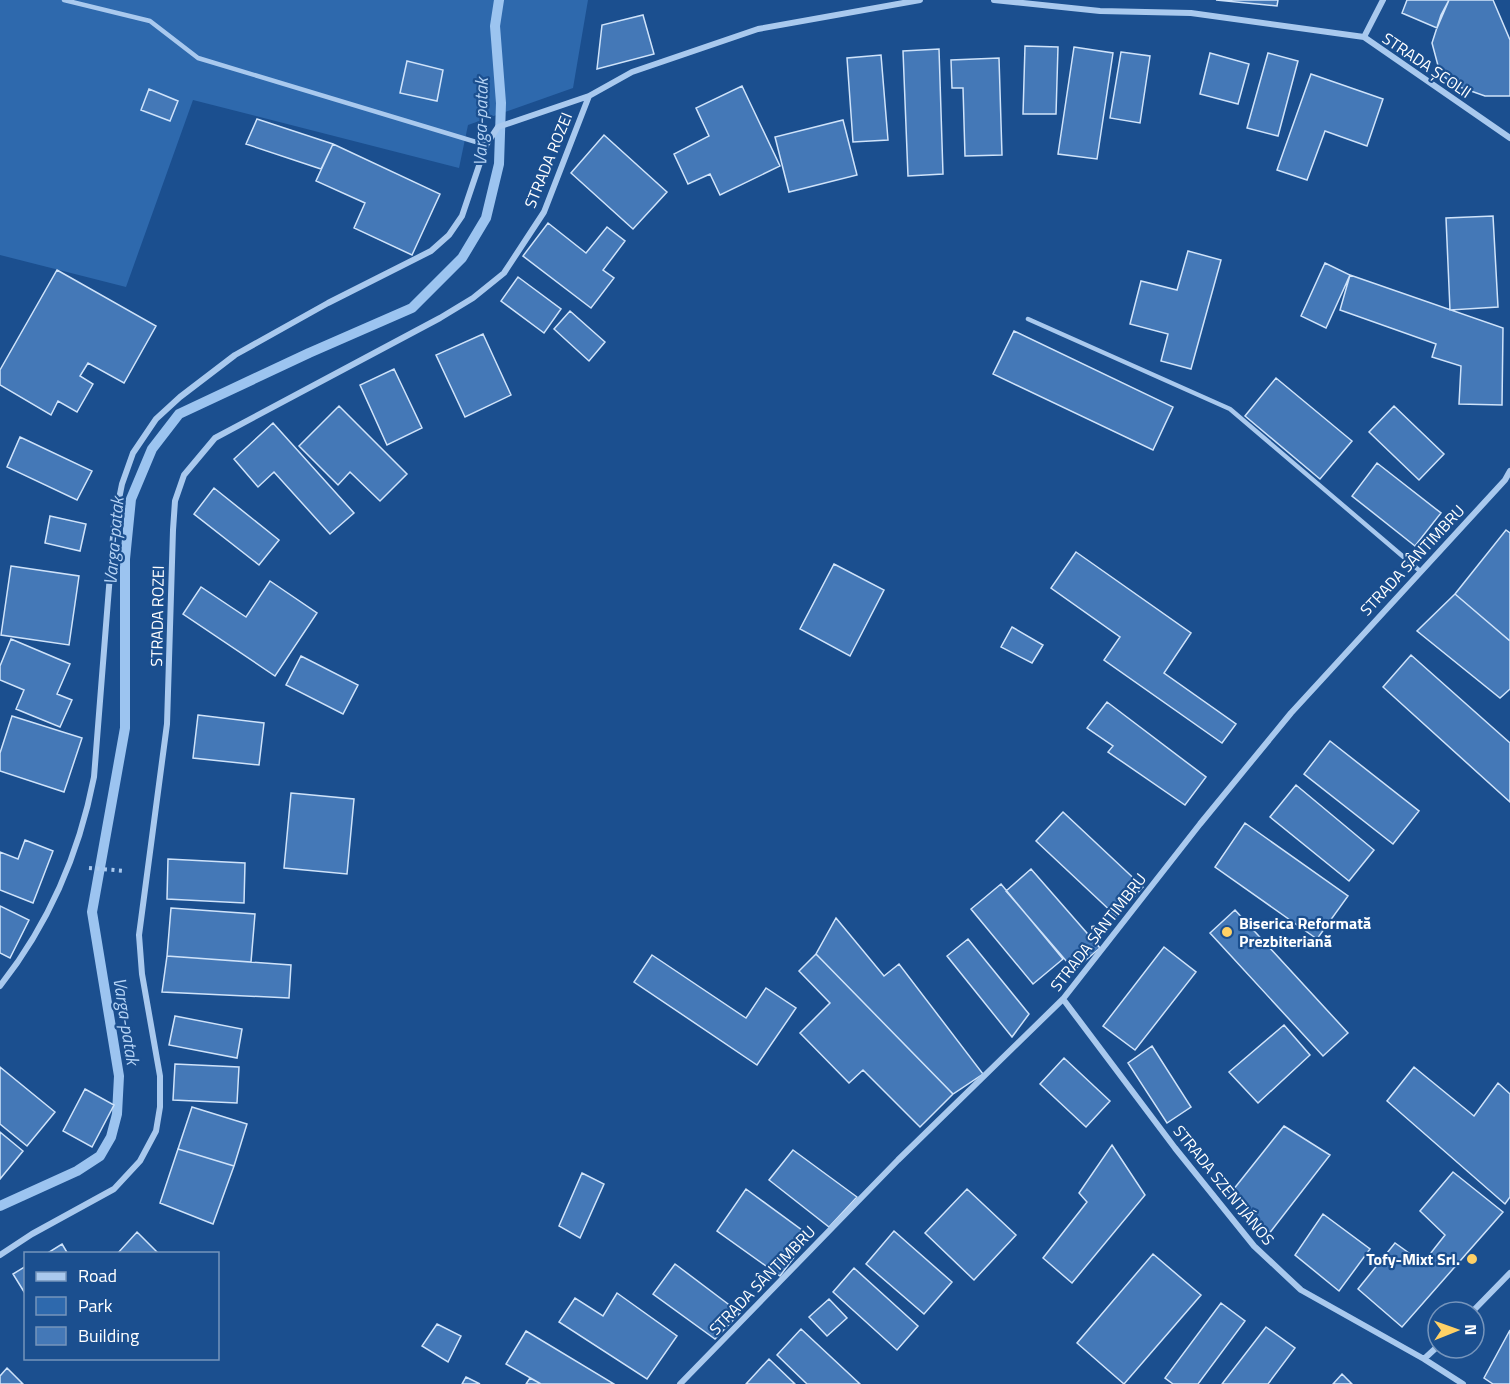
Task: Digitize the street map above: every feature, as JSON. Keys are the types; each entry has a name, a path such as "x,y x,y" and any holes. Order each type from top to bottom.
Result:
{"street":[{"name":"STRADA ROZEI","path":"0,986 24,956 45,918 73,856 87,813 94,777 114,524 122,484 133,453 156,419 180,397 235,355 328,303 431,251 449,234 462,216 486,146 498,127 589,96 632,72 758,29 920,0"},
{"path":"993,0 1100,11 1191,13 1364,38"},
{"name":"STRADA ȘCOLII","path":"1383,0 1364,38 1510,138"},
{"name":"STRADA ROZEI","path":"0,1255 32,1234 114,1189 140,1161 156,1131 160,1107 160,1076 142,974 139,935 167,724 172,530 175,501 184,475 215,438 448,313 473,298 504,273 544,212 589,96"},
{"name":"STRADA SÂNTIMBRU","path":"680,1384 898,1160 1063,999 1200,824 1291,713 1420,571 1507,482 1510,471"},
{"name":"STRADA SZENTJÁNOS","path":"1063,999 1174,1148 1254,1246 1301,1290 1424,1359 1463,1384"},
{"path":"1484,1300 1510,1274"}],"lane":[{"path":"64,0 150,21 198,58 486,146"},
{"path":"1028,319 1230,409 1420,571"}],"path":[{"path":"86,868 122,871"}],"green space":[{"path":"0,0 588,0 573,88 468,125 459,168 193,100 126,287 0,255"}],"building":[{"path":"1216,0 1278,0 1277,6"},
{"path":"1407,0 1449,0 1437,28 1402,13"},
{"path":"1449,0 1493,0 1510,40 1510,96 1485,96 1454,85 1440,73 1432,43 1441,15"},
{"path":"643,15 654,54 597,69 602,25"},
{"path":"1025,46 1058,47 1056,114 1023,114"},
{"path":"1074,47 1113,53 1097,159 1058,154"},
{"path":"939,49 943,174 908,176 903,51"},
{"path":"1121,52 1150,56 1140,123 1110,118"},
{"path":"1210,53 1249,64 1238,104 1200,94"},
{"path":"1268,53 1298,61 1278,136 1247,128"},
{"path":"881,55 888,140 853,142 847,58"},
{"path":"999,58 1002,155 965,156 963,88 952,88 951,60"},
{"path":"407,61 443,70 437,101 400,93"},
{"path":"1311,74 1383,99 1367,146 1325,131 1307,180 1277,170"},
{"path":"742,86 780,166 720,195 710,174 688,184 674,154 709,136 696,108"},
{"path":"149,89 178,101 170,121 141,110"},
{"path":"257,119 333,144 321,169 246,144"},
{"path":"843,120 857,175 789,192 775,137"},
{"path":"604,135 667,192 633,229 571,173"},
{"path":"333,144 440,194 412,255 354,228 365,203 316,181"},
{"path":"1493,216 1498,307 1450,310 1446,218"},
{"path":"548,223 586,253 607,227 625,241 603,270 614,278 591,308 523,256"},
{"path":"1188,251 1221,260 1191,369 1161,361 1168,334 1130,324 1141,281 1177,290"},
{"path":"1325,263 1350,275 1326,328 1301,316"},
{"path":"57,270 156,326 124,383 88,363 80,376 93,384 77,412 58,401 51,415 0,385 0,370"},
{"path":"1350,275 1503,328 1502,405 1459,404 1461,366 1432,357 1436,344 1340,310"},
{"path":"518,277 561,309 544,333 501,301"},
{"path":"570,311 605,342 589,361 554,329"},
{"path":"1014,331 1173,407 1153,450 993,374"},
{"path":"483,334 511,395 465,417 436,355"},
{"path":"394,369 422,428 387,445 360,385"},
{"path":"1276,378 1352,441 1320,479 1245,416"},
{"path":"339,406 407,474 380,501 350,472 338,485 299,446"},
{"path":"1394,406 1444,454 1419,480 1369,432"},
{"path":"273,423 354,513 330,534 274,472 258,487 234,459"},
{"path":"20,437 92,471 77,500 7,467"},
{"path":"1377,463 1441,513 1415,546 1352,496"},
{"path":"214,488 279,540 259,565 194,514"},
{"path":"50,516 86,524 80,551 45,543"},
{"path":"1506,530 1510,533 1510,641 1455,594"},
{"path":"1076,552 1191,633 1164,673 1236,724 1222,743 1104,660 1120,637 1051,588"},
{"path":"834,564 884,590 850,656 800,629"},
{"path":"11,566 79,576 69,645 1,635"},
{"path":"270,581 317,613 275,676 183,614 201,587 246,617"},
{"path":"1455,594 1510,641 1510,689 1500,698 1417,631"},
{"path":"1012,627 1043,645 1032,663 1001,647"},
{"path":"11,639 70,664 57,694 72,700 60,727 16,709 24,690 0,680 0,666"},
{"path":"1411,655 1510,743 1510,802 1383,687"},
{"path":"301,656 358,685 343,714 286,685"},
{"path":"1107,702 1206,777 1185,805 1108,752 1113,746 1087,728"},
{"path":"198,715 264,723 259,765 193,758"},
{"path":"12,716 82,738 64,792 0,771 0,753"},
{"path":"1330,741 1419,811 1393,844 1304,774"},
{"path":"1296,785 1374,850 1349,881 1270,817"},
{"path":"291,793 354,799 347,874 284,868"},
{"path":"1063,812 1143,887 1116,916 1036,841"},
{"path":"1245,823 1348,896 1317,939 1215,867"},
{"path":"25,840 53,851 33,903 0,890 0,852 18,859"},
{"path":"168,859 245,863 244,903 167,899"},
{"path":"1031,869 1100,948 1074,970 1006,891"},
{"path":"1001,884 1063,959 1033,984 971,909"},
{"path":"0,906 29,920 10,958 0,953"},
{"path":"171,908 255,914 251,962 167,956"},
{"path":"1235,910 1348,1033 1323,1056 1210,933"},
{"path":"836,918 884,976 899,964 983,1074 953,1094 816,954"},
{"path":"968,939 1029,1014 1012,1037 947,956"},
{"path":"1164,947 1196,972 1135,1050 1103,1026"},
{"path":"816,954 953,1094 920,1127 863,1070 849,1083 800,1033 830,1003 799,971"},
{"path":"652,955 746,1018 766,988 796,1008 757,1065 634,982"},
{"path":"167,956 291,965 289,998 162,992"},
{"path":"175,1016 242,1029 237,1058 169,1045"},
{"path":"1284,1025 1310,1055 1258,1103 1229,1072"},
{"path":"1152,1046 1191,1107 1167,1123 1128,1063"},
{"path":"1064,1058 1110,1101 1086,1127 1040,1084"},
{"path":"175,1064 239,1067 237,1103 173,1100"},
{"path":"0,1067 55,1112 27,1146 0,1124"},
{"path":"1414,1067 1474,1116 1498,1083 1510,1094 1510,1197 1505,1204 1387,1101"},
{"path":"85,1089 114,1105 92,1147 63,1131"},
{"path":"192,1107 247,1124 234,1166 178,1149"},
{"path":"1284,1126 1330,1155 1268,1235 1233,1190"},
{"path":"0,1132 23,1151 0,1179"},
{"path":"1112,1145 1145,1195 1072,1283 1043,1258 1087,1202 1079,1193"},
{"path":"178,1149 234,1166 213,1224 160,1203"},
{"path":"793,1150 857,1197 829,1227 769,1180"},
{"path":"1453,1172 1503,1212 1402,1327 1358,1289 1395,1243 1423,1263 1445,1235 1420,1211"},
{"path":"582,1173 604,1184 580,1238 559,1226"},
{"path":"746,1189 810,1236 780,1276 717,1231"},
{"path":"967,1189 1016,1235 974,1280 925,1233"},
{"path":"1323,1214 1370,1249 1339,1291 1295,1255"},
{"path":"894,1231 952,1282 924,1314 866,1264"},
{"path":"137,1232 157,1252 119,1252"},
{"path":"62,1244 67,1252 49,1252"},
{"path":"1153,1254 1201,1295 1124,1384 1077,1343"},
{"path":"675,1264 740,1313 715,1339 653,1294"},
{"path":"24,1267 24,1292 13,1274"},
{"path":"854,1268 918,1326 897,1350 833,1292"},
{"path":"617,1293 677,1336 647,1379 559,1322 575,1298 603,1316"},
{"path":"829,1299 847,1318 827,1336 809,1317"},
{"path":"1221,1303 1245,1321 1198,1384 1173,1384 1165,1378"},
{"path":"437,1324 461,1336 448,1362 422,1346"},
{"path":"1266,1327 1295,1348 1268,1384 1222,1384"},
{"path":"801,1329 860,1384 807,1384 777,1355"},
{"path":"1510,1330 1510,1384 1493,1384 1484,1378"},
{"path":"526,1331 614,1384 541,1384 506,1364"},
{"path":"769,1359 795,1384 746,1384"},
{"path":"7,1368 23,1384 0,1384 0,1376"},
{"path":"1342,1374 1352,1384 1333,1384"},
{"path":"466,1377 480,1384 462,1384"},
{"path":"530,1378 541,1384 526,1384"}],"waterway":[{"name":"Varga-patak","path":"0,1206 77,1171 100,1156 111,1137 117,1114 119,1076 92,912 125,728 125,559 131,499 152,449 179,414 412,308 462,258 486,218 499,164 501,103 495,26 499,0"}],"place":[{"name":"Biserica Reformată Prezbiteriană","path":"1227,932"},
{"name":"Tofy-Mixt Srl.","path":"1472,1259"}]}
